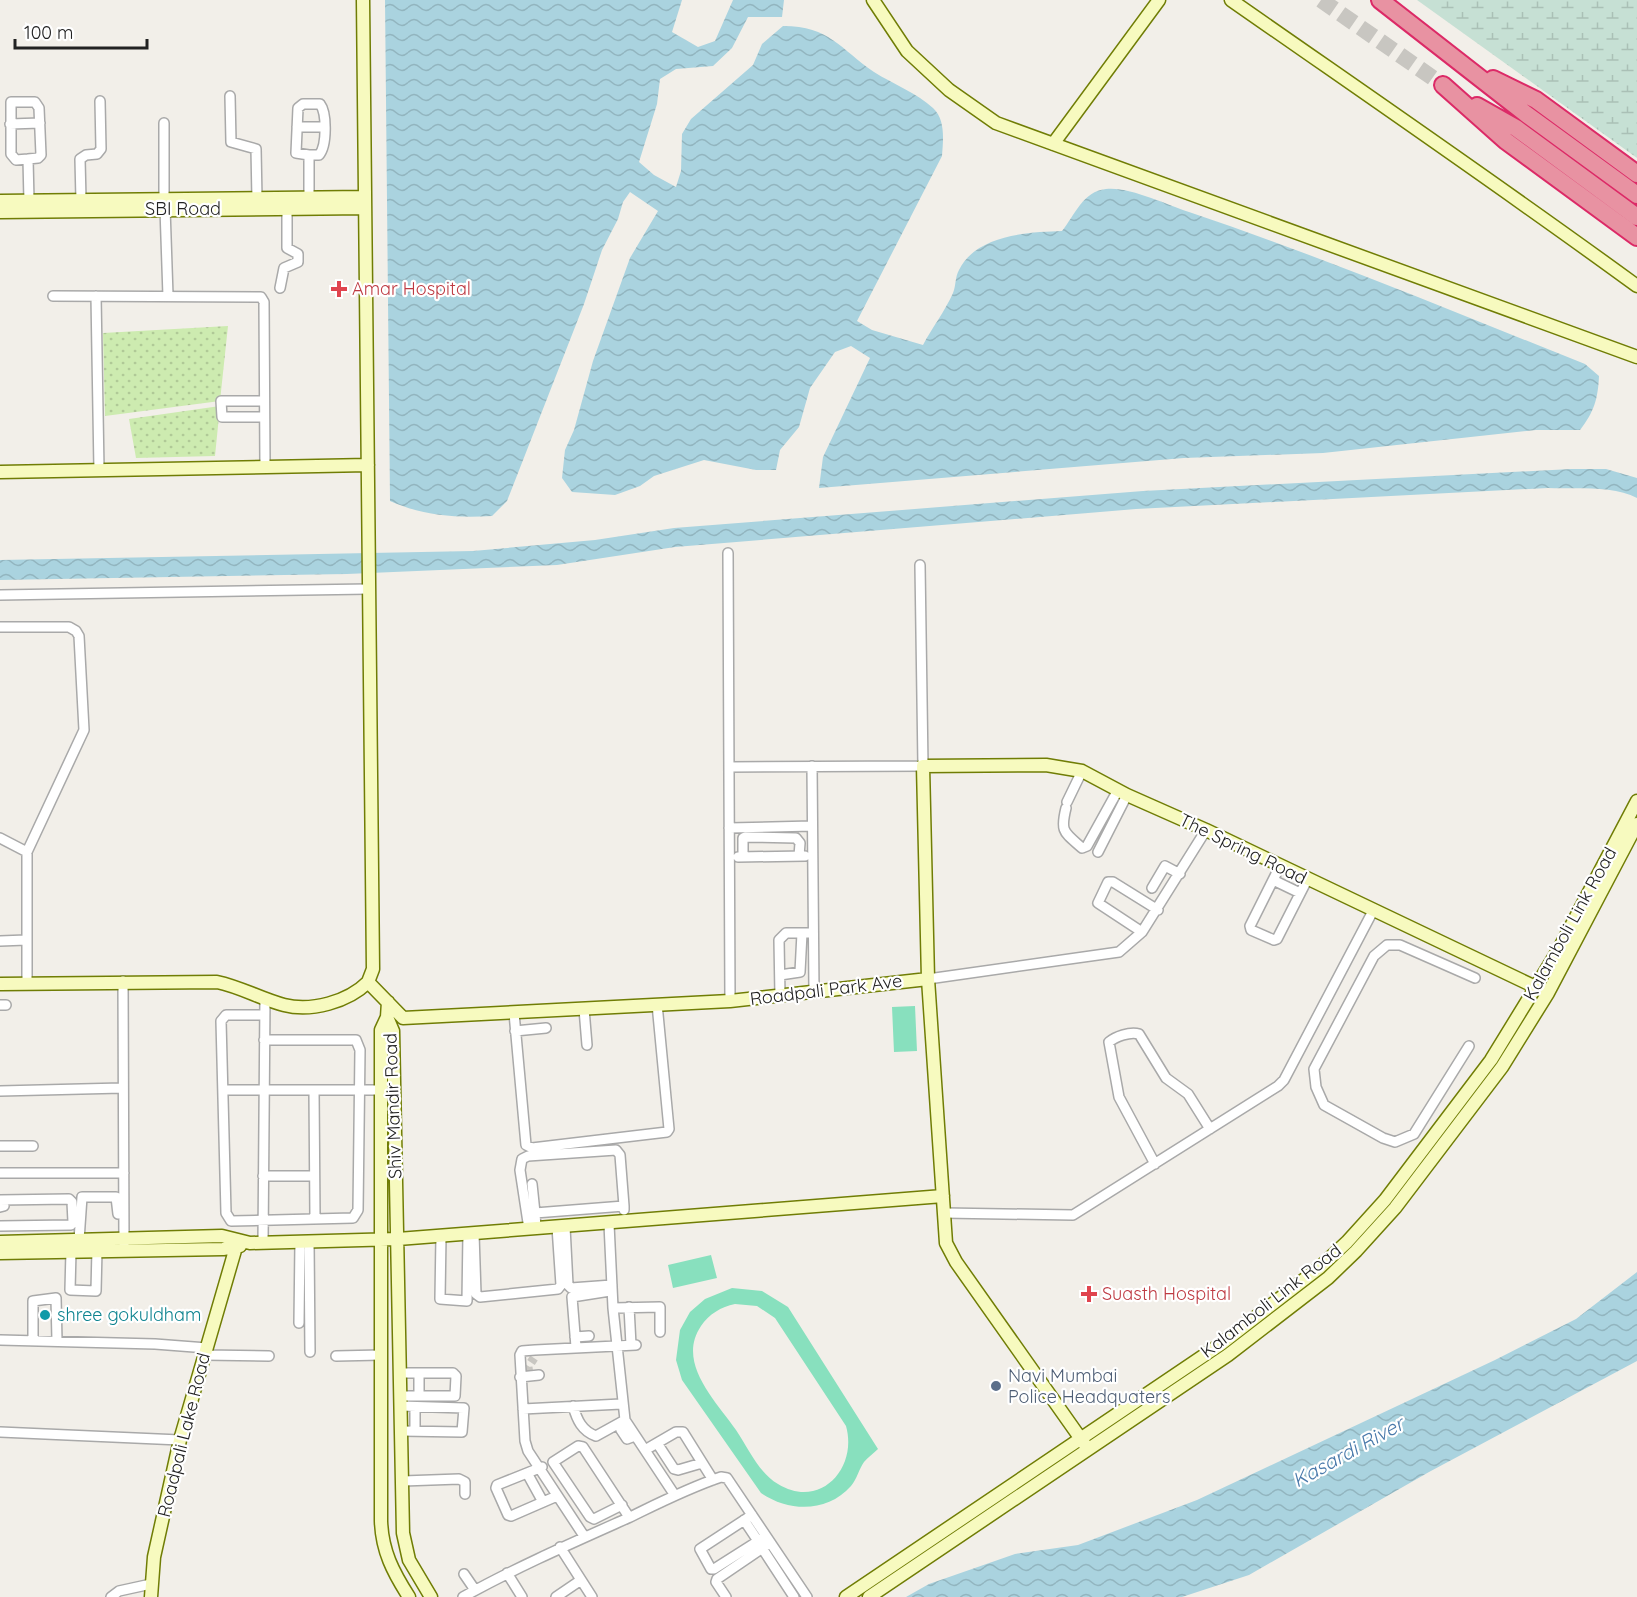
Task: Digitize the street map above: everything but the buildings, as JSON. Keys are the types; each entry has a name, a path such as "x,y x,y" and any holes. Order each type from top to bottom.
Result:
{"highway":[{"path":"1380,0 1526,114 1637,195"},
{"path":"1461,62 1536,100 1637,174"},
{"path":"1637,217 1516,128 1443,85 1506,141 1637,237"}],"street":[{"path":"0,984 123,981 217,982 240,987 285,1005 320,1005 354,994 368,982 373,969 363,0"},
{"path":"873,0 907,51 949,90 996,123 1637,357"},
{"path":"1053,144 1159,0"},
{"path":"1232,0 1409,125 1446,148 1637,286"},
{"path":"230,96 231,142 256,149 257,199"},
{"path":"81,200 80,159 86,155 97,154 101,149 100,101"},
{"path":"14,102 38,104 41,155 38,158 13,158 10,124 9,105 14,102"},
{"path":"320,105 324,111 322,153 309,155 296,153 297,127 299,106 320,105"},
{"path":"10,124 40,123"},
{"path":"164,123 164,204 168,296"},
{"path":"297,127 324,128"},
{"path":"309,155 309,198"},
{"path":"28,159 29,201"},
{"name":"SBI Road","path":"0,212 257,199 309,198 365,203"},
{"name":"SBI Road","path":"0,201 81,200 287,208 365,203"},
{"path":"280,288 284,268 297,265 298,262 298,254 287,248 287,208"},
{"path":"53,296 261,297 264,302 265,466"},
{"path":"96,296 99,470"},
{"path":"264,401 221,401 222,417 264,417"},
{"path":"252,401 252,417"},
{"path":"0,472 368,465"},
{"path":"728,553 730,1001"},
{"path":"920,565 928,979 946,1243 956,1262 1084,1443"},
{"path":"0,595 369,586"},
{"path":"0,627 69,627 79,636 84,730 27,852 27,983"},
{"name":"The Spring Road","path":"923,766 1046,765 1082,771 1548,993"},
{"path":"812,766 814,992"},
{"path":"729,767 923,766"},
{"path":"1082,771 1066,805 1062,826 1063,831 1082,848 1087,846 1122,792"},
{"path":"1098,852 1122,792"},
{"name":"Kalamboli Link Road","path":"868,1597 1221,1344 1340,1249 1385,1200 1491,1060 1536,987 1637,801"},
{"name":"Kalamboli Link Road","path":"846,1597 1084,1443 1228,1355 1328,1278 1356,1251 1395,1208 1457,1130 1502,1067 1548,993 1637,825"},
{"path":"729,828 812,826"},
{"name":"Roadpali Park Ave","path":"368,982 403,1018 730,1001 928,979 1111,954 1119,952 1142,932 1206,830"},
{"path":"743,857 743,838 745,837 796,838 800,843 799,856"},
{"path":"0,838 27,852"},
{"path":"729,857 812,856"},
{"path":"1166,897 1150,887 1165,866 1180,874"},
{"path":"1280,866 1250,926 1251,930 1274,940 1277,939 1307,880"},
{"path":"1273,880 1300,893"},
{"path":"1142,932 1098,903 1108,882 1113,882 1158,909"},
{"path":"944,1213 1073,1215 1284,1080 1374,909"},
{"path":"1400,945 1410,927"},
{"path":"780,996 779,940 786,933 813,933"},
{"path":"780,975 800,972 802,933"},
{"path":"0,941 26,940"},
{"path":"1469,1046 1414,1134 1404,1139 1395,1142 1383,1138 1324,1105 1319,1097 1314,1069 1374,956 1387,945 1400,945 1442,961 1475,978"},
{"path":"1442,961 1450,945"},
{"path":"122,1243 123,981"},
{"path":"247,1243 263,1220 265,998"},
{"path":"387,1017 388,1002"},
{"path":"514,1012 526,1145 532,1148 667,1132 669,1129 657,1004"},
{"path":"584,1009 587,1045"},
{"path":"264,1015 226,1015 221,1021 226,1213 231,1221 353,1218 358,1210 360,1050 356,1040 264,1040"},
{"name":"Shiv Mandir Road","path":"387,1017 381,1030 382,1534 390,1566 409,1597"},
{"name":"Shiv Mandir Road","path":"387,1017 393,1031 402,1520 406,1552 431,1597"},
{"path":"515,1031 546,1028"},
{"path":"1155,1164 1119,1098 1109,1042 1113,1038 1134,1032 1139,1034 1166,1078 1188,1094 1210,1129"},
{"path":"0,1090 122,1088"},
{"path":"223,1090 381,1090"},
{"path":"314,1090 315,1219"},
{"path":"0,1146 33,1146"},
{"path":"533,1229 520,1170 522,1159 528,1156 613,1149 620,1155 626,1222"},
{"path":"0,1173 124,1173"},
{"path":"263,1176 314,1176"},
{"path":"531,1213 532,1184"},
{"path":"0,1242 80,1240 122,1243 222,1236 247,1243 380,1240 609,1224 943,1196"},
{"path":"80,1240 82,1197 118,1198 122,1243"},
{"path":"0,1226 71,1225 73,1222 72,1202 69,1200 1,1204"},
{"path":"531,1213 624,1206"},
{"path":"609,1224 621,1404 635,1436 674,1494"},
{"path":"471,1234 476,1294 480,1297 558,1289 561,1285 561,1227"},
{"path":"561,1227 568,1285 572,1288 612,1288"},
{"path":"441,1236 440,1299 442,1301 467,1301 471,1234"},
{"path":"299,1323 304,1242"},
{"path":"304,1242 310,1352"},
{"path":"0,1253 97,1250 122,1243"},
{"name":"Roadpali Lake Road","path":"151,1591 154,1557 180,1440 206,1352 247,1243"},
{"path":"71,1251 70,1290 96,1291 97,1250"},
{"path":"576,1342 572,1297 612,1288"},
{"path":"33,1341 33,1301 56,1298 57,1341"},
{"path":"576,1342 633,1345 629,1307"},
{"path":"613,1308 660,1307 660,1332"},
{"path":"584,1536 539,1468 525,1441 523,1409 526,1376 520,1355 522,1351 535,1354 553,1353 588,1335"},
{"path":"0,1340 57,1341 269,1356"},
{"path":"336,1356 381,1355"},
{"path":"399,1373 453,1373 456,1376 454,1396 419,1396 401,1401"},
{"path":"419,1374 419,1396"},
{"path":"526,1376 539,1375"},
{"path":"401,1401 415,1407 464,1408 462,1432 402,1431"},
{"path":"523,1409 578,1412 621,1404"},
{"path":"415,1407 415,1431"},
{"path":"578,1412 586,1432 596,1436 627,1422"},
{"path":"0,1432 180,1440"},
{"path":"645,1450 676,1432 683,1432 713,1480"},
{"path":"657,1443 674,1468 678,1470 702,1463"},
{"path":"557,1496 511,1516 508,1515 496,1488 497,1485 553,1462 578,1446 583,1447 629,1517"},
{"path":"553,1462 590,1517 594,1519 622,1505"},
{"path":"527,1473 543,1502"},
{"path":"462,1597 560,1547 629,1517 674,1494 713,1480 727,1478 748,1518 764,1542 807,1597"},
{"path":"403,1481 459,1479 465,1482 465,1494"},
{"path":"748,1518 700,1549 711,1569 764,1542"},
{"path":"764,1542 794,1597"},
{"path":"726,1597 716,1582 717,1579 764,1542"},
{"path":"560,1547 592,1597"},
{"path":"507,1573 522,1597"},
{"path":"464,1574 475,1590"},
{"path":"556,1597 581,1580"},
{"path":"786,1585 795,1580"},
{"path":"111,1597 119,1591 151,1591"}],"green space":[{"path":"1417,0 1637,0 1637,158"},
{"path":"228,326 220,401 105,416 103,333"},
{"path":"220,406 215,456 136,458 129,419"},
{"path":"915,1006 917,1051 894,1052 892,1007"},
{"path":"711,1255 717,1278 673,1288 668,1265"},
{"path":"732,1288 762,1291 788,1307 878,1449 864,1462 851,1486 841,1495 831,1501 808,1507 783,1504 761,1493 682,1380 676,1360 680,1330 690,1312 705,1299","holes":["735,1304 757,1306 775,1318 846,1426 848,1442 841,1470 821,1488 808,1492 793,1491 771,1479 754,1460 710,1394 696,1368 693,1354 695,1340 701,1326 708,1318 720,1309"]}],"water":[{"path":"385,0 682,0 672,32 698,47 715,41 733,0 784,0 782,17 748,17 732,48 713,66 676,69 660,79 657,104 639,162 654,175 676,187 681,171 682,134 691,119 753,65 762,44 783,26 799,27 823,34 874,72 927,103 937,113 942,125 942,156 857,321 872,330 923,345 950,300 959,270 977,249 1004,238 1062,231 1080,205 1091,194 1106,189 1125,190 1289,247 1585,364 1599,376 1594,405 1580,430 1536,430 1323,453 1184,458 819,488 823,457 870,358 851,346 835,352 810,388 799,427 780,450 776,470 756,470 704,460 654,476 640,486 615,495 572,492 562,478 565,450 574,430 593,361 630,258 658,211 630,192 623,202 618,219 602,250 584,304 507,501 492,516 440,515 403,506 390,501"},
{"path":"1606,469 1637,478 1637,498 1605,489 1548,488 1136,509 675,547 557,565 347,574 0,580 0,560 473,551 595,540 674,528 1143,491"},
{"name":"Kasardi River","path":"1637,1272 1637,1361 1429,1472 1249,1575 1182,1597 906,1597 929,1584 1015,1554 1078,1545 1197,1500 1495,1360 1576,1319"}],"tunnel":[{"path":"1321,0 1443,85"},
{"path":"529,1375 528,1367 534,1358"}],"place":[{"name":"Amar Hospital","path":"339,289"},
{"name":"Suasth Hospital","path":"1089,1294"},
{"name":"shree gokuldham","path":"45,1315"},
{"name":"Navi Mumbai Police Headquaters","path":"996,1386"}]}
